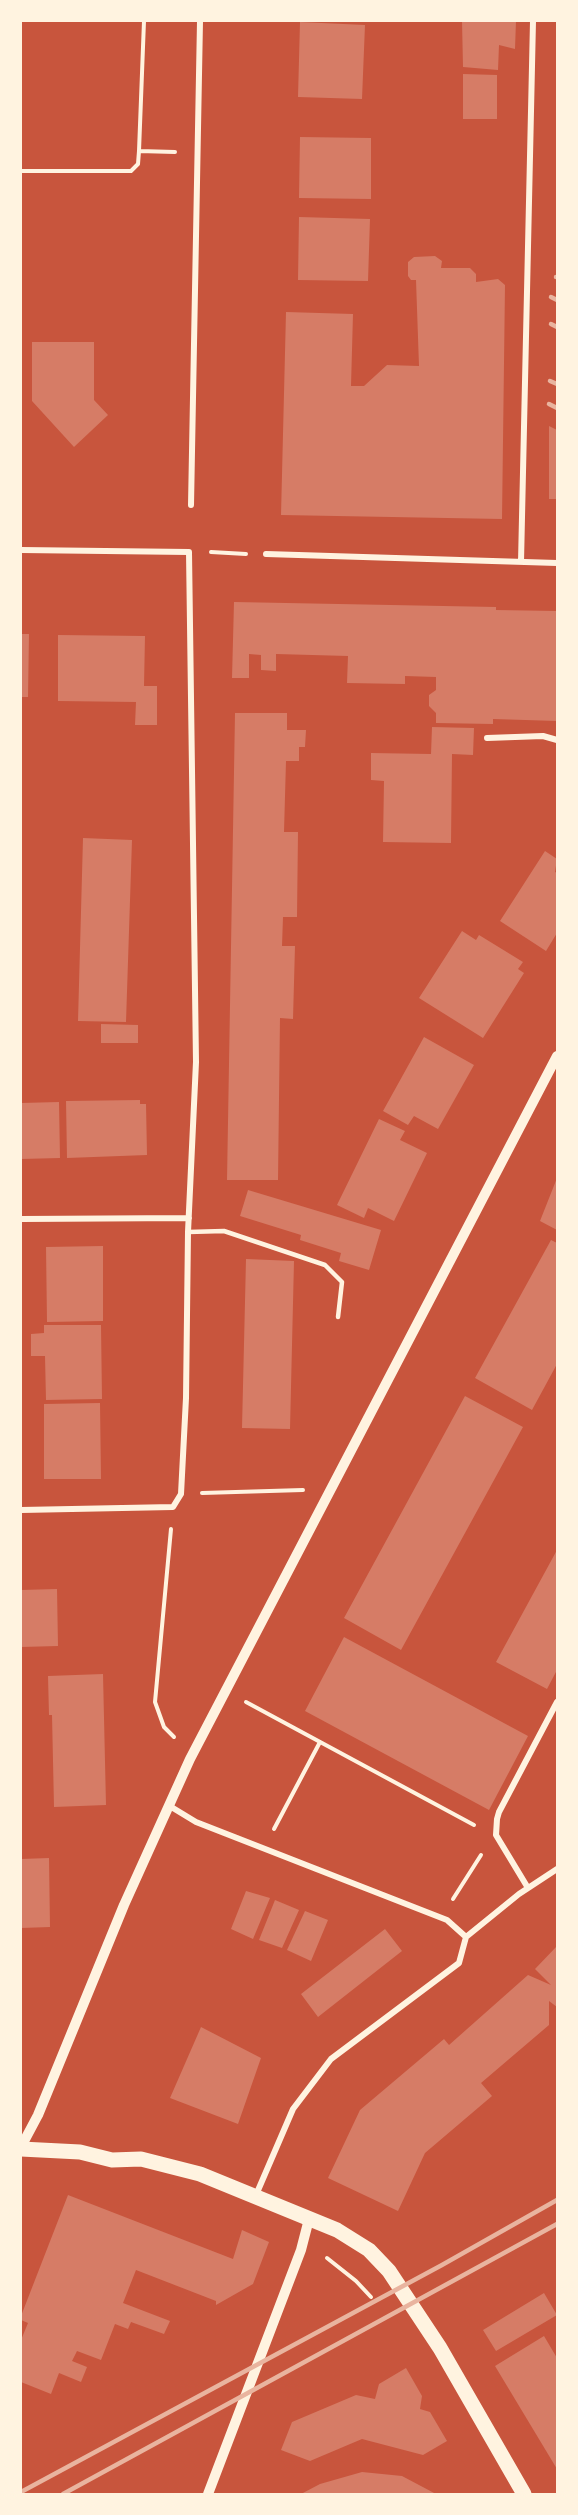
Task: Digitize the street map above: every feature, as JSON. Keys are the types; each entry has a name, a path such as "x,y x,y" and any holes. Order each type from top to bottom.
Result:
{"main road":[{"path":"21,2148 80,2152 112,2160 141,2159 200,2174 337,2230 369,2250 389,2271 440,2348 524,2494"}],"street":[{"path":"191,505 200,21"},
{"path":"521,562 533,21"},
{"path":"21,550 189,552 196,1062 188,1232 181,1494 173,1507 21,1510"},
{"path":"266,554 557,563"},
{"path":"487,738 543,736 557,740"},
{"path":"21,2148 62,2061 124,1905 168,1805 216,1708 557,1056"},
{"path":"21,1219 189,1218"},
{"path":"528,1888 496,1835 499,1812 557,1702"},
{"path":"168,1805 190,1819 262,1849 443,1918 466,1937"},
{"path":"256,2196 274,2148 293,2109 331,2059 459,1964 466,1937 528,1888 557,1869"},
{"path":"208,2494 303,2242 309,2219"}],"lane":[{"path":"188,1232 224,1231 325,1265 342,1282 338,1317"}],"path":[{"path":"21,171 131,171 138,164 144,21"},
{"path":"139,152 182,152"},
{"path":"201,1493 313,1490"},
{"path":"164,1727 155,1702 171,1526"},
{"path":"242,1701 455,1816 496,1835 461,1885 443,1918"},
{"path":"262,1849 320,1742"},
{"path":"303,2242 356,2281 376,2303"}],"building":[{"path":"462,21 516,21 515,49 499,45 498,70 463,67"},
{"path":"300,22 365,25 362,99 298,97"},
{"path":"463,74 497,75 497,119 463,119"},
{"path":"300,137 371,138 371,199 299,198"},
{"path":"299,217 370,219 368,281 298,280"},
{"path":"435,256 442,261 441,268 470,268 476,274 476,282 498,279 505,285 502,519 281,515 286,312 353,314 351,386 364,386 387,365 419,366 416,280 411,280 408,276 408,262 414,257"},
{"path":"32,342 94,342 94,400 108,415 74,447 32,401"},
{"path":"549,426 557,430 557,499 549,499"},
{"path":"234,602 496,607 496,610 557,611 557,721 493,719 493,724 436,723 436,713 429,706 429,695 436,690 436,677 405,676 405,684 347,683 348,656 276,654 276,671 261,670 261,655 249,654 249,678 232,678"},
{"path":"21,634 29,634 28,697 21,697"},
{"path":"58,635 145,636 144,686 157,686 157,725 135,725 136,702 58,701"},
{"path":"235,713 287,713 287,730 306,730 305,747 299,747 299,761 286,761 284,832 298,832 297,917 283,917 282,946 295,946 293,1019 280,1018 278,1180 227,1180"},
{"path":"432,727 474,728 473,755 452,754 451,843 383,842 384,781 371,780 371,753 431,754"},
{"path":"83,838 132,840 126,1022 78,1021"},
{"path":"545,851 557,859 555,872 557,873 557,933 546,951 500,921"},
{"path":"462,931 476,940 479,935 523,962 518,969 524,973 483,1038 419,998"},
{"path":"101,1024 138,1025 138,1043 101,1043"},
{"path":"424,1037 474,1065 438,1129 414,1116 408,1125 383,1111"},
{"path":"140,1100 140,1104 146,1104 147,1155 67,1158 66,1101"},
{"path":"59,1102 60,1158 21,1159 21,1103"},
{"path":"379,1119 405,1131 400,1140 427,1153 394,1221 368,1208 364,1218 337,1205"},
{"path":"557,1178 557,1230 540,1221"},
{"path":"248,1190 381,1230 369,1270 339,1261 341,1253 300,1240 301,1235 240,1216"},
{"path":"551,1240 557,1243 557,1364 532,1410 475,1378"},
{"path":"103,1246 103,1321 47,1322 46,1247"},
{"path":"246,1259 294,1261 290,1429 242,1428"},
{"path":"44,1325 101,1325 102,1399 46,1400 45,1356 31,1356 31,1334 44,1333"},
{"path":"465,1396 523,1427 401,1650 344,1618"},
{"path":"100,1403 101,1479 44,1479 44,1404"},
{"path":"557,1550 557,1670 547,1689 496,1662"},
{"path":"57,1589 58,1646 21,1647 21,1590"},
{"path":"344,1637 528,1736 489,1810 305,1711"},
{"path":"103,1674 106,1805 54,1807 52,1715 49,1715 48,1676"},
{"path":"49,1858 50,1927 21,1928 21,1859"},
{"path":"246,1891 270,1898 253,1939 231,1929"},
{"path":"275,1900 299,1910 282,1948 259,1940"},
{"path":"305,1911 328,1920 311,1961 287,1950"},
{"path":"385,1929 402,1951 318,2017 301,1994"},
{"path":"557,1946 557,2007 549,2001 549,2025 481,2083 492,2096 425,2153 398,2211 328,2178 360,2110 444,2039 449,2045 528,1975 551,1985 535,1969"},
{"path":"201,2027 261,2058 238,2124 170,2098"},
{"path":"68,2195 233,2259 242,2230 269,2242 253,2284 216,2305 216,2301 136,2270 123,2303 170,2321 164,2334 131,2322 128,2329 115,2324 101,2360 77,2351 72,2361 87,2367 81,2382 59,2373 51,2394 21,2382 21,2340 28,2323 21,2320 21,2316"},
{"path":"544,2293 557,2315 496,2351 483,2330"},
{"path":"544,2336 557,2358 557,2469 495,2366"},
{"path":"406,2368 422,2396 420,2409 430,2412 447,2441 423,2455 362,2439 310,2461 281,2450 292,2422 356,2395 375,2399 379,2384"},
{"path":"362,2472 402,2476 436,2494 301,2494 320,2484"}],"railway":[{"path":"551,297 557,300"},
{"path":"551,324 557,327"},
{"path":"550,381 557,384"},
{"path":"549,404 557,408"},
{"path":"21,2492 442,2265 557,2200"},
{"path":"63,2494 557,2224"}]}
